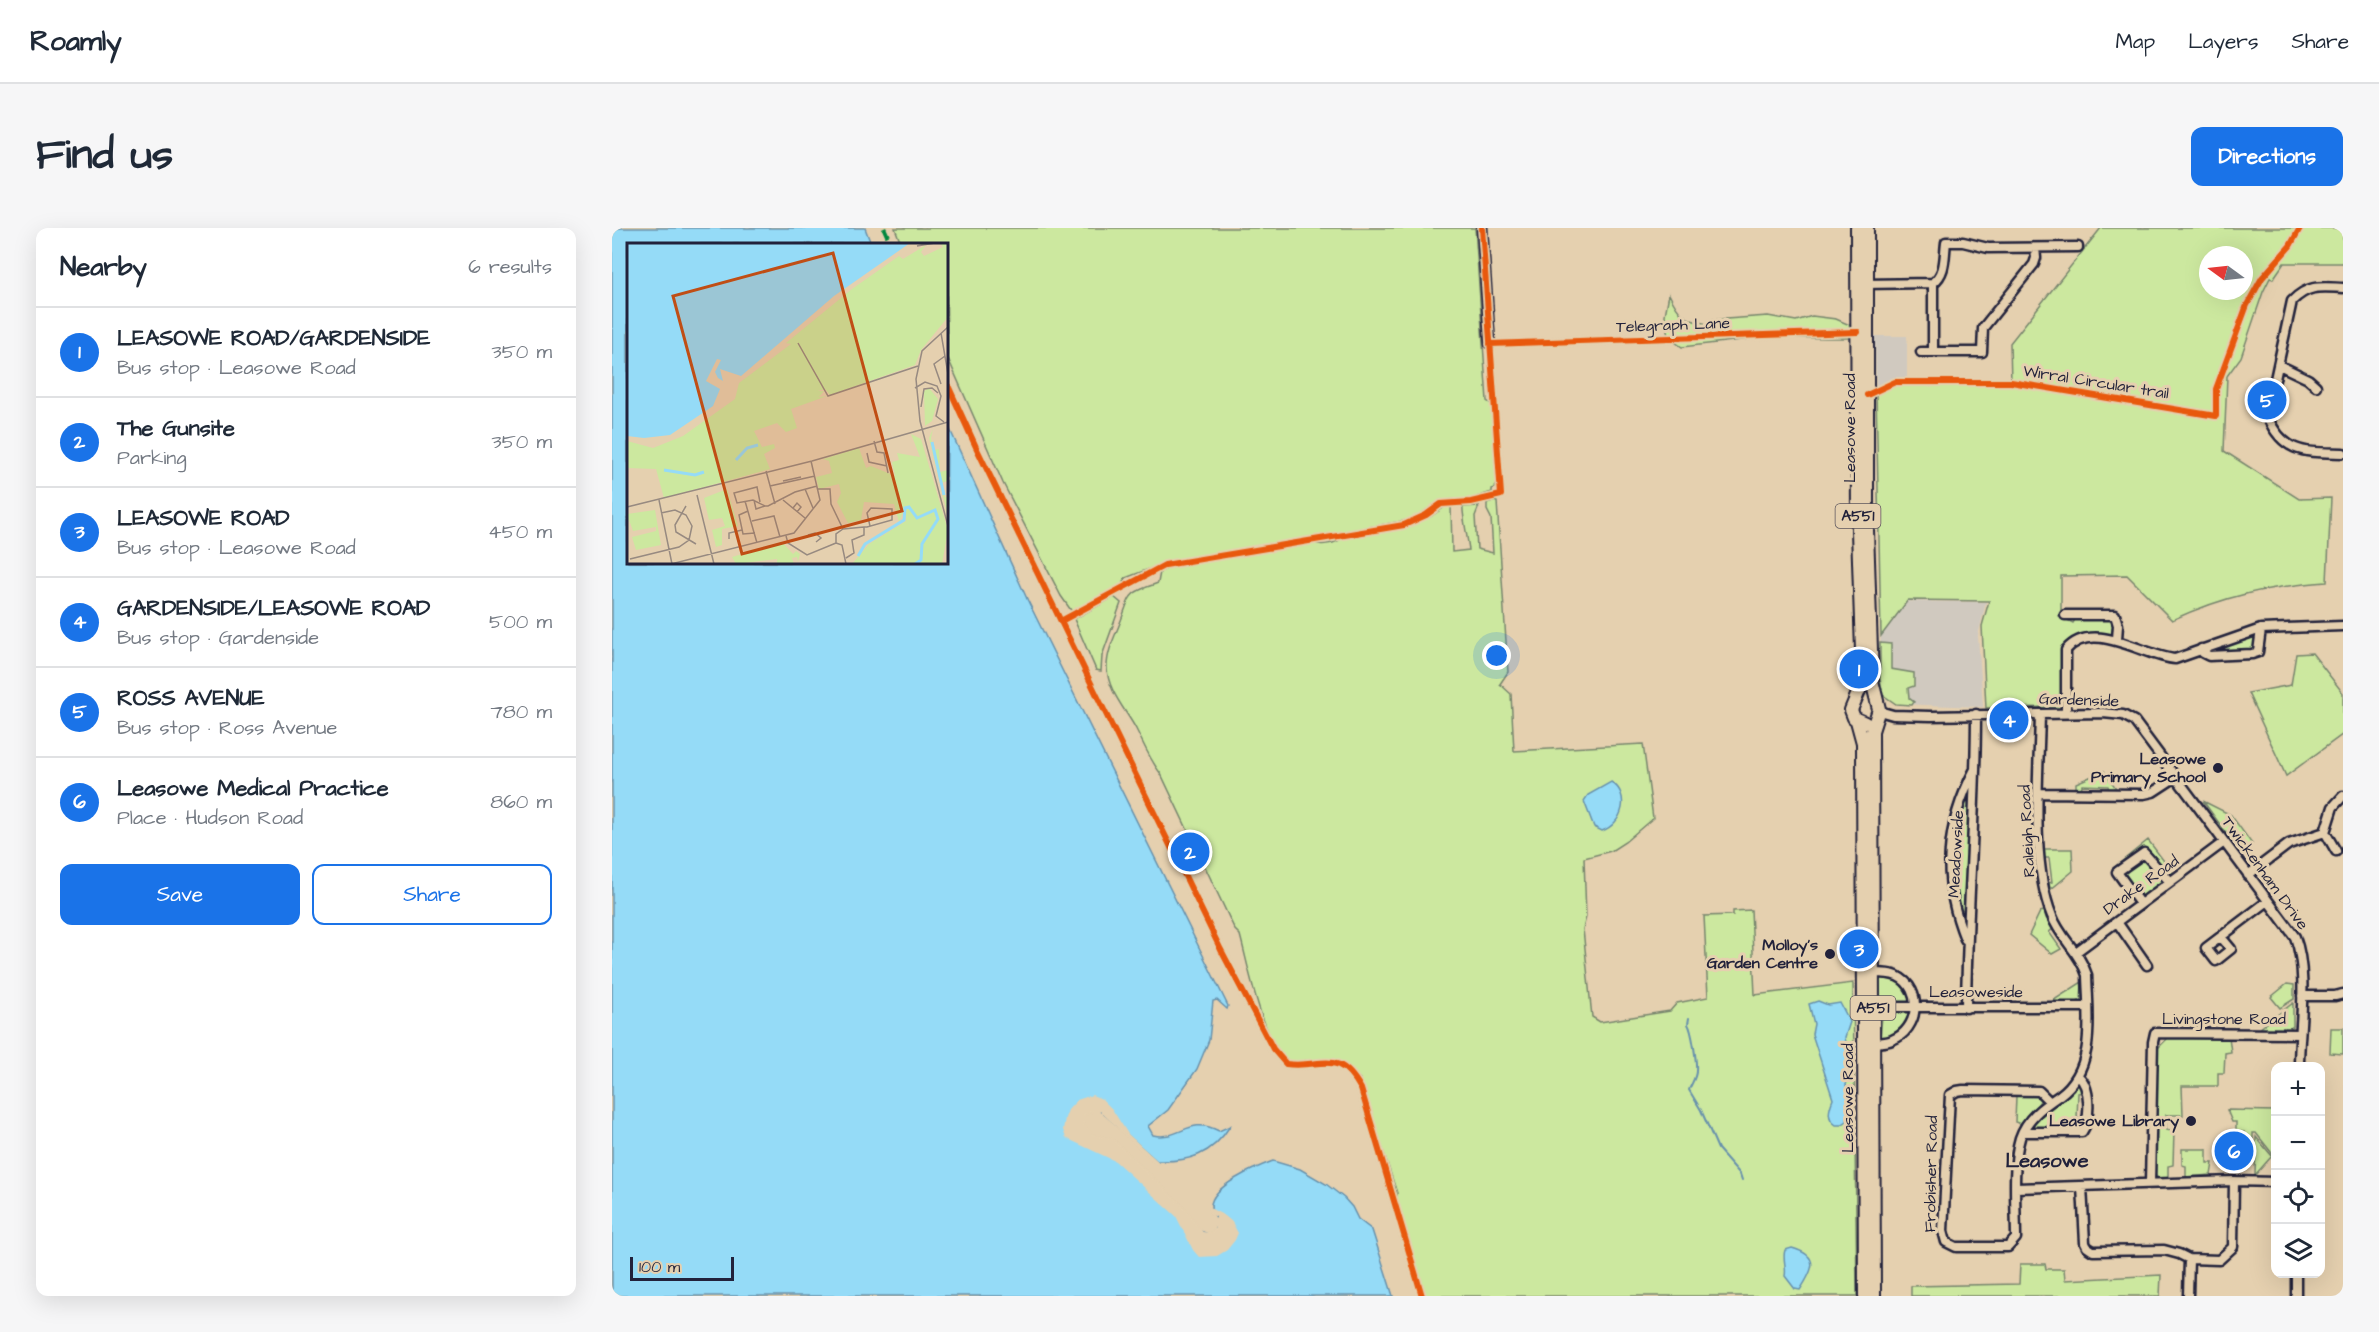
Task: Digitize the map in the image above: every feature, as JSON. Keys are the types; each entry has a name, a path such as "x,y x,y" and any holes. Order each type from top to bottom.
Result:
{"main road":[{"name":"Leasowe Road","path":"1857,228 1862,284 1872,681 1877,710 1872,731 1873,973 1869,1007 1873,1043 1874,1296"},
{"name":"Leasowe Road","path":"1857,698 1863,681 1858,531 1862,284 1867,228"},
{"path":"1867,695 1877,710 1867,723 1857,721 1851,710 1857,698 1867,695"},
{"name":"Leasowe Road","path":"1857,721 1863,743 1869,1007 1865,1296"}],"street":[{"path":"1482,228 1490,344"},
{"path":"1862,284 1933,284 1943,272 1946,242 1963,242 1988,248 2078,247"},
{"path":"1921,352 1982,351 1983,328 2031,269 2036,258 2035,248"},
{"path":"1933,284 1933,351"},
{"path":"2343,288 2310,287 2300,292 2292,301 2267,416 2277,435 2295,450 2343,453"},
{"path":"2279,365 2308,379 2316,386"},
{"path":"2065,615 2115,615 2118,625 2117,639"},
{"path":"2066,713 2066,650 2072,643 2082,640 2117,639 2166,659 2185,657 2200,649 2261,629 2343,626"},
{"path":"2200,649 2209,656 2252,654 2258,652 2261,629"},
{"name":"Gardenside","path":"1877,710 1893,715 2066,713 2123,715 2134,721"},
{"name":"Meadowside","path":"1966,1008 1976,714"},
{"name":"Raleigh Road","path":"2040,714 2039,839 2046,894 2052,917 2084,965 2087,975 2088,1007 2087,1053 2078,1076 2060,1095 2049,1101"},
{"name":"Twickenham Drive","path":"2134,721 2295,937 2300,950 2302,996 2299,1062"},
{"name":"Meadowside","path":"1967,943 1951,898 1950,856 1953,828 1963,792 1976,766"},
{"path":"2039,793 2144,794 2153,792 2176,777"},
{"path":"2336,851 2325,832 2332,807 2343,796"},
{"path":"2248,874 2289,844 2325,832"},
{"name":"Drake Road","path":"2076,952 2224,842"},
{"path":"2140,904 2117,872 2144,853 2170,882"},
{"path":"2221,937 2268,901"},
{"path":"2117,922 2147,965"},
{"path":"1873,973 1890,974 1902,980 1913,994 1915,1008"},
{"path":"2302,996 2343,994"},
{"name":"Leasoweside","path":"1869,1007 2088,1007"},
{"name":"Leasowe Road","path":"1873,1043 1889,1042 1907,1031 1915,1008"},
{"name":"Livingstone Road","path":"2151,1183 2155,1033 2300,1034"},
{"path":"2023,1132 2082,1132 2087,1126 2086,1086 2078,1076"},
{"name":"Frobisher Road","path":"1957,1090 2039,1091 2049,1101 2036,1112 2023,1132 2017,1155 2016,1238 2013,1244 2008,1247 1956,1246 1946,1242 1943,1231 1950,1095 1957,1090"},
{"path":"2082,1186 2087,1247 2100,1253 2164,1250 2189,1259 2219,1260 2233,1247 2234,1181"},
{"path":"2016,1188 2271,1182"},
{"path":"2188,1296 2189,1259"},
{"path":"2296,1278 2296,1296"}],"shaded area":[{"path":"1875,336 1907,336 1907,382 1895,383 1876,391"},
{"path":"1881,601 1986,602 1978,636 1983,707 1896,704 1883,695 1880,679"}],"green space":[{"path":"895,228 1475,228 1487,401 1491,404 1497,480 1495,488 1492,492 1470,499 1441,500 1413,519 1162,564 1125,578 1118,592 1075,616 1061,596 1003,483 948,358 948,243 901,243"},
{"path":"2101,228 2343,228 2343,263 2284,263 2273,279 2270,278 2241,357 2227,376 2224,451 2299,499 2331,498 2327,582 2267,589 2229,598 2172,620 2127,575 2061,576 2061,617 2073,623 2076,618 2110,617 2116,624 2115,636 2081,637 2070,642 2062,658 2062,707 1986,708 1982,626 1989,601 1908,600 1881,636 1876,391 1895,382 2011,382 2010,343"},
{"path":"1669,294 1683,315 1707,324 1712,320 1768,316 1796,321 1812,316 1836,319 1852,326 1852,338 1759,338 1682,347 1668,337 1665,315"},
{"path":"1497,502 1508,672 1500,684 1511,694 1514,751 1643,744 1653,818 1611,851 1584,858 1586,917 1583,929 1592,1017 1600,1022 1670,1011 1677,1003 1708,997 1704,916 1733,915 1733,911 1751,910 1755,995 1853,983 1857,1296 1425,1296 1397,1203 1397,1193 1360,1079 1344,1065 1328,1060 1289,1062 1271,1038 1252,984 1240,935 1235,930 1161,774 1110,684 1107,667 1108,655 1126,606 1135,593 1158,583 1160,572 1169,568 1314,543 1328,544 1342,538 1398,529 1451,506 1452,552 1469,550 1463,507 1479,506 1475,516 1477,549 1493,553 1491,518 1487,510 1487,503"},
{"path":"1114,597 1121,603 1102,656 1101,671 1096,670 1074,619"},
{"path":"2254,634 2256,650 2210,654 2209,650"},
{"path":"1880,643 1891,644 1891,669 1914,673 1914,686 1908,688 1909,698 1914,702 1912,705 1896,704 1883,695 1880,679"},
{"path":"2312,653 2343,693 2343,734 2286,776 2248,693 2291,685 2296,654"},
{"path":"2104,771 2118,791 2109,790 2108,786 2082,785 2081,790 2076,789 2076,783"},
{"path":"1971,788 1963,924 1954,893 1952,863 1954,838 1960,814 1967,790"},
{"path":"2203,801 2231,815 2252,844 2240,852"},
{"path":"2148,840 2173,873 2140,899 2122,876 2127,872 2122,865 2118,868 2116,866"},
{"path":"2042,849 2072,849 2073,871 2050,890 2049,883 2052,882 2049,858 2043,858"},
{"path":"2044,911 2053,929 2049,932 2061,949 2052,954 2029,935 2040,912"},
{"path":"1880,976 1901,982 1908,990 1909,1002 1892,1003 1880,997"},
{"path":"2082,982 2081,1000 2051,1002"},
{"path":"2287,984 2294,985 2294,999 2280,1008 2271,997"},
{"path":"2293,1003 2293,1026 2289,1029 2259,1029"},
{"path":"1892,1012 1907,1012 1910,1017 1908,1022 1898,1032 1880,1038 1882,1017"},
{"path":"2331,1028 2343,1028 2343,1054 2330,1053"},
{"path":"2170,1036 2229,1037 2231,1052 2225,1053 2224,1073 2218,1073 2218,1086 2182,1086 2183,1115 2166,1115 2166,1130 2174,1131 2173,1165 2168,1166 2168,1178 2158,1178 2154,1174 2157,1049"},
{"path":"2078,1083 2081,1084 2084,1092 2078,1093 2077,1118 2083,1118 2083,1124 2079,1128 2032,1129 2029,1126 2032,1121"},
{"path":"2016,1096 2041,1098 2038,1105 2021,1124 2015,1122"},
{"path":"2227,1110 2271,1111 2271,1152 2256,1133 2253,1133 2253,1140 2244,1140 2244,1132 2236,1132 2236,1122 2232,1122"},
{"path":"2256,1137 2271,1157 2255,1175"},
{"path":"2182,1149 2207,1149 2207,1163 2213,1163 2211,1175 2186,1177 2186,1166 2182,1165"},
{"path":"2020,1264 2045,1264 2046,1269 2064,1269 2065,1280 2161,1275 2160,1296 1911,1296 1911,1286 2019,1284"}],"water":[{"path":"612,228 865,228 871,243 627,243 627,564 948,564 948,425 1028,601 1228,1006 1227,1009 1217,1000 1213,1001 1209,1040 1197,1069 1168,1110 1148,1126 1153,1135 1163,1136 1192,1127 1208,1127 1219,1131 1230,1126 1216,1144 1199,1155 1189,1158 1157,1161 1096,1107 1082,1114 1081,1127 1195,1229 1213,1236 1219,1222 1211,1206 1218,1191 1236,1178 1273,1161 1300,1169 1344,1198 1358,1219 1372,1230 1393,1296 612,1296"},
{"path":"1611,782 1621,794 1622,808 1615,822 1602,831 1594,827 1584,801 1588,795"},
{"path":"1818,1001 1828,1005 1840,1003 1850,1022 1845,1037 1850,1070 1846,1085 1850,1100 1847,1121 1841,1125 1836,1125 1830,1116 1833,1099 1812,1034 1814,1024 1809,1004"},
{"path":"1792,1248 1807,1255 1812,1264 1800,1290 1795,1289 1785,1276 1785,1250"}],"pier":[{"path":"1092,1095 1102,1099 1112,1109 1128,1134 1161,1164 1155,1163 1100,1111 1092,1111 1084,1116 1084,1126 1092,1134 1113,1139 1186,1209 1203,1232 1211,1233 1216,1228 1216,1217 1210,1214 1208,1207 1232,1222 1238,1233 1227,1250 1217,1256 1199,1257 1193,1250 1176,1216 1115,1161 1066,1138 1063,1130 1068,1110 1077,1100"}],"waterway":[{"path":"1689,1018 1688,1024 1693,1039 1696,1067 1689,1090 1701,1110 1718,1149 1740,1174 1742,1180"}],"marked path":[{"path":"884,228 891,243"}],"cycle path":[{"path":"1061,621 1165,565 1404,525 1426,515 1441,504 1471,502 1501,495 1482,228"},
{"name":"Wirral Circular trail","path":"1867,395 1895,382 2011,382 2216,416 2216,389 2247,305 2262,278 2290,246 2300,228"},
{"name":"Telegraph Lane","path":"1490,344 1858,332"},
{"path":"948,385 1221,950 1273,1049 1286,1064 1336,1064 1353,1076 1361,1089 1422,1296"}],"place":[{"name":"ROSS AVENUE","path":"2267,400"},
{"name":"LEASOWE ROAD/GARDENSIDE","path":"1859,669"},
{"name":"GARDENSIDE/LEASOWE ROAD","path":"2009,720"},
{"name":"Leasowe Primary School","path":"2218,768"},
{"name":"The Gunsite","path":"1190,852"},
{"name":"LEASOWE ROAD","path":"1859,949"},
{"name":"Molloy's Garden Centre","path":"1830,954"},
{"name":"Leasowe Library","path":"2191,1121"},
{"name":"Leasowe Medical Practice","path":"2234,1151"}],"district":[{"name":"Leasowe","path":"2047,1161"}]}
